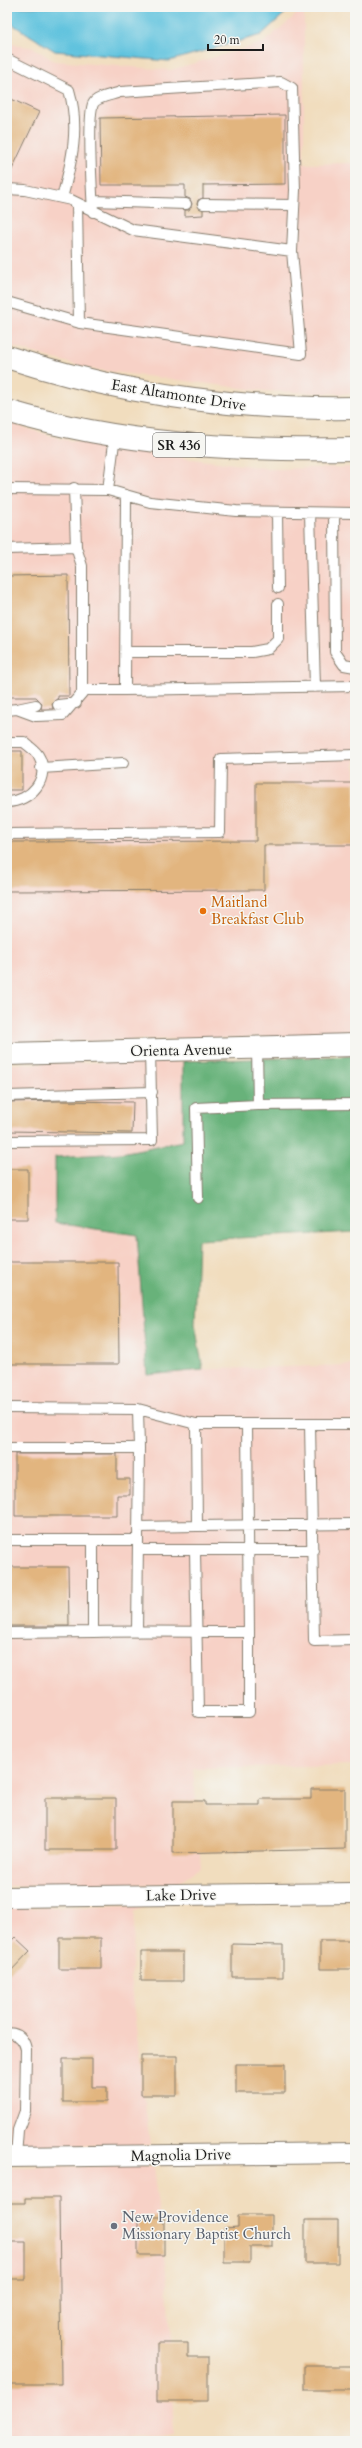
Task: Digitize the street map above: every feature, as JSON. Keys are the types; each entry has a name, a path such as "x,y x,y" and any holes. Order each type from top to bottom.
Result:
{"main road":[{"name":"East Altamonte Drive","path":"7,357 120,387 203,402 266,407 355,408"},
{"name":"SR 436","path":"7,411 151,442 245,449 355,449"},
{"name":"Orienta Avenue","path":"7,1054 355,1045"}],"street":[{"name":"Lake Drive","path":"7,1897 355,1893"},
{"name":"Magnolia Drive","path":"11,2156 355,2153"}],"lane":[{"path":"7,59 70,90 75,121 75,144 62,198"},
{"path":"7,302 79,323 300,354 292,251 294,205 292,88 281,82 120,92 96,100 93,104 91,122 93,212"},
{"path":"7,190 25,190 62,198 77,203 133,230 292,251"},
{"path":"93,201 186,204"},
{"path":"77,203 79,323"},
{"path":"203,204 294,205"},
{"path":"108,490 115,435"},
{"path":"12,710 36,716 63,715 76,703 82,690 82,566 76,547 74,488"},
{"path":"7,489 74,488 108,490 150,502 236,511 355,513"},
{"path":"125,690 126,495"},
{"path":"277,512 278,588"},
{"path":"310,512 315,687"},
{"path":"334,513 335,652 344,665 355,667"},
{"path":"7,549 76,547"},
{"path":"125,652 252,652 268,649 278,639 278,604"},
{"path":"82,690 355,686"},
{"path":"58,705 76,703"},
{"path":"12,710 36,705"},
{"path":"7,742 24,742 38,755 41,768 40,784 33,792 23,799 7,802"},
{"path":"7,834 220,832 221,759 355,755"},
{"path":"41,768 123,763"},
{"path":"257,1048 258,1105"},
{"path":"7,1141 152,1140 150,1051"},
{"path":"7,1096 152,1092"},
{"path":"198,1198 196,1108 258,1105 355,1104"},
{"path":"7,1408 138,1409 196,1424 355,1424"},
{"path":"137,1632 138,1409"},
{"path":"196,1424 197,1526"},
{"path":"195,1551 198,1712 249,1712 247,1424"},
{"path":"310,1424 314,1641 355,1640"},
{"path":"7,1448 139,1448"},
{"path":"138,1527 355,1524"},
{"path":"7,1540 93,1540 195,1551 313,1550"},
{"path":"93,1540 93,1632"},
{"path":"7,1633 249,1632"},
{"path":"7,2033 17,2034 24,2041 26,2049 24,2111 11,2156"}],"shaded area":[{"path":"304,8 304,164 355,163 355,394 266,391 90,369 7,345 7,43 34,48 54,61 171,70 263,43"},
{"path":"7,422 61,439 166,456 275,469 355,467 355,1035 7,1043"},
{"path":"183,1061 183,1141 121,1153 55,1157 55,1223 138,1235 147,1375 213,1369 355,1365 355,1765 193,1768 201,1867 175,1884 7,1886 7,1064"},
{"path":"143,1906 135,1912 131,1986 150,2145 7,2146 7,1908"},
{"path":"153,2166 167,2281 174,2437 7,2439 7,2167"}],"green space":[{"path":"355,1056 355,1232 198,1240 195,1324 203,1370 147,1375 137,1235 55,1223 55,1157 121,1153 183,1141 183,1061"}],"water":[{"path":"7,7 292,7 261,35 169,61 55,51 7,21"}],"building":[{"path":"7,97 39,112 7,180"},
{"path":"285,115 285,184 203,185 203,198 198,200 197,204 203,210 203,215 185,216 185,210 189,210 192,204 190,199 185,197 185,185 101,185 100,118"},
{"path":"68,575 69,696 58,696 58,698 52,703 53,709 41,709 42,703 36,697 7,697 7,576"},
{"path":"7,751 22,751 22,790 7,790"},
{"path":"256,783 355,783 355,845 264,845 264,890 7,891 7,842 256,841"},
{"path":"7,1102 133,1102 132,1133 7,1131"},
{"path":"7,1169 28,1169 28,1219 7,1219"},
{"path":"7,1262 118,1262 119,1364 7,1364"},
{"path":"15,1454 117,1454 117,1479 130,1479 130,1495 117,1495 117,1516 15,1516"},
{"path":"7,1567 68,1567 69,1626 7,1626"},
{"path":"311,1789 345,1789 345,1849 173,1853 173,1801 205,1801 205,1805 260,1805 260,1799 311,1799"},
{"path":"45,1798 116,1798 116,1850 45,1850"},
{"path":"15,1937 30,1951 7,1975 7,1945"},
{"path":"59,1938 101,1938 101,1969 59,1969"},
{"path":"320,1941 355,1941 355,1969 320,1969"},
{"path":"232,1944 283,1945 283,1977 232,1977"},
{"path":"141,1952 183,1952 183,1981 141,1981"},
{"path":"141,2056 177,2056 177,2095 141,2095"},
{"path":"63,2059 92,2059 92,2087 107,2087 107,2102 63,2102"},
{"path":"236,2064 285,2064 285,2093 236,2093"},
{"path":"25,2198 59,2198 61,2384 7,2384 7,2279 26,2279 26,2242 7,2242 7,2203 25,2203"},
{"path":"238,2215 272,2215 272,2247 250,2247 250,2262 224,2262 224,2228 238,2227"},
{"path":"138,2217 164,2217 164,2255 138,2255"},
{"path":"305,2220 338,2220 338,2263 305,2263"},
{"path":"157,2343 188,2343 188,2357 208,2357 208,2401 157,2401"},
{"path":"304,2366 354,2366 354,2390 304,2390"}],"place":[{"name":"Maitland Breakfast Club","path":"203,911"},
{"name":"New Providence Missionary Baptist Church","path":"114,2226"}]}
